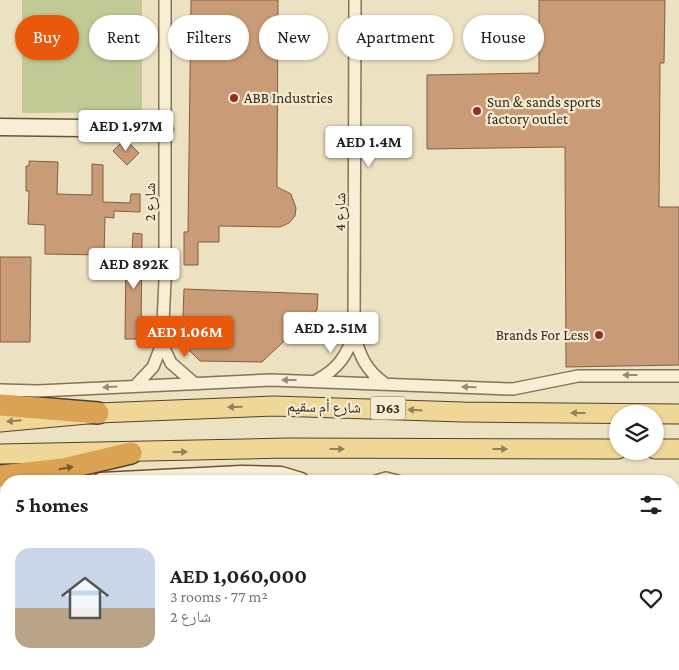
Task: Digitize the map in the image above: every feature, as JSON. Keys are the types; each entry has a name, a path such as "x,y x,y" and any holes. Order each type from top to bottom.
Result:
{"highway":[{"path":"0,405 98,413"},
{"path":"9,475 63,469 131,453"}],"main road":[{"name":"شارع أم سقيم","path":"0,422 98,413 314,406 463,412 679,414"},
{"path":"0,454 131,453 288,448 609,449"},
{"path":"666,449 679,460"}],"street":[{"name":"شارع 2","path":"136,385 154,367 162,344 165,280 165,0"},
{"name":"شارع 4","path":"355,0 354,335 363,361 375,377 384,383"},
{"path":"0,127 165,130"},
{"name":"شارع 4","path":"316,380 331,372 343,360 354,335"},
{"path":"162,344 171,363 194,383"},
{"path":"0,390 38,391 136,385 316,380 513,389 578,376 679,376"}],"green space":[{"path":"22,0 142,0 142,15 89,15 89,60 142,60 142,112 22,113 22,60 79,60 79,15 22,15"}],"building":[{"name":"ABB Industries","path":"191,0 278,0 278,15 259,15 259,60 278,60 277,187 291,194 296,208 295,216 289,223 280,227 219,226 219,242 198,242 198,265 184,265 184,232 188,232 190,60 249,60 249,15 191,15"},
{"path":"539,0 665,0 664,63 660,63 659,207 679,207 679,365 566,367 565,147 427,149 427,75 539,73 539,60 544,60 544,15 539,15"},
{"path":"125,139 139,153 127,165 113,151"},
{"path":"29,161 58,162 57,194 92,195 92,164 103,165 103,202 130,203 131,194 140,194 140,212 114,211 114,218 105,217 104,255 45,254 45,225 28,224 29,191 26,191 26,166 29,166"},
{"path":"133,233 142,234 141,339 125,339 126,253 132,253"},
{"path":"0,257 31,257 30,342 0,342"},
{"path":"184,289 318,294 317,310 262,362 200,361 182,343"}],"place":[{"name":"ABB Industries","path":"234,98"},
{"name":"Sun & sands sports factory outlet","path":"477,111"},
{"name":"Brands For Less","path":"599,335"}]}
